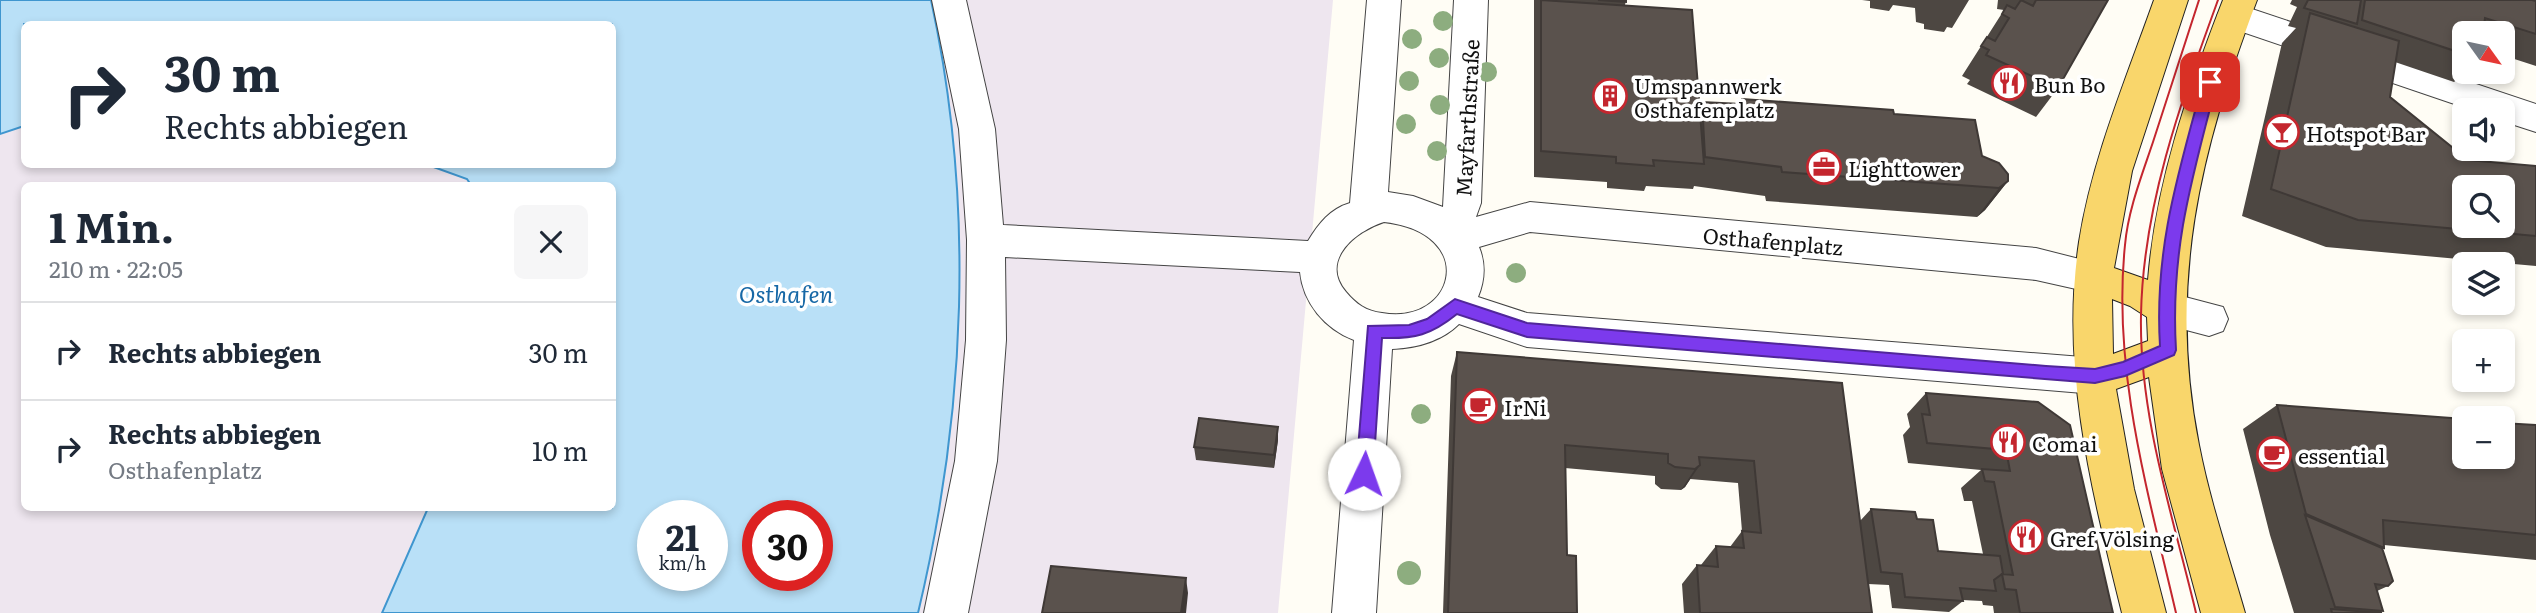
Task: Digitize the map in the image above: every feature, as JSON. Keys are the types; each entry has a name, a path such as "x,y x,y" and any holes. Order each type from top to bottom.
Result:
{"main road":[{"path":"2144,613 2106,460 2095,376 2094,277 2110,182 2171,0"},
{"path":"2223,613 2183,469 2168,350 2166,309 2169,254 2177,206 2217,57 2237,8"},
{"path":"2094,277 2143,294 2166,309"},
{"path":"2095,376 2125,369 2168,350"}],"street":[{"path":"946,613 976,461 986,340 986,240 977,129 949,0"},
{"path":"1368,210 1384,0"},
{"name":"Mayfarthstraße","path":"1453,236 1463,203 1471,0"},
{"path":"2237,8 2536,118"},
{"path":"1384,207 1410,210 1433,219 1453,236 1466,265 1465,286 1455,306 1433,324 1409,332 1374,331 1345,317 1328,300 1318,278 1318,257 1329,235 1345,219 1368,210 1384,207"},
{"name":"Osthafenplatz","path":"1453,236 1530,217 2036,264 2094,277"},
{"path":"986,240 1318,257"},
{"path":"1455,306 1527,330 2095,376"},
{"path":"2166,309 2209,319"},
{"path":"1354,613 1374,331"}],"shaded area":[{"name":"Osthafen","path":"0,0 1333,0 1278,613 0,613"}],"water":[{"name":"Osthafen","path":"0,0 931,0 945,76 954,153 959,230 959,307 955,384 946,461 918,613 382,613 427,511 616,511 616,182 469,182 436,168 616,168 616,21 21,21 21,127 0,134"}],"building":[{"name":"Umspannwerk Osthafenplatz","path":"1541,0 1692,10 1704,164 1653,160 1654,166 1616,163 1616,157 1541,151"},
{"path":"2021,0 2033,6 2036,0 2108,0 2058,88 1986,55 1989,50 1981,46 1987,37 1995,41 2009,18 2002,14 2007,5 2015,9"},
{"path":"2308,0 2361,0 2357,24 2304,8"},
{"path":"2365,0 2536,1 2536,34 2515,27 2515,21 2485,18 2485,21 2452,21 2452,50 2362,20"},
{"path":"2310,13 2399,41 2390,97 2452,147 2452,161 2536,166 2536,236 2515,234 2515,175 2452,175 2452,228 2358,220 2271,189"},
{"path":"1742,99 1893,110 1894,114 1975,120 1982,156 1999,163 2008,174 2008,181 1999,188 1782,172 1781,167 1705,157 1702,102 1742,104"},
{"path":"1457,352 1842,383 1872,613 1700,613 1697,565 1718,567 1716,546 1744,548 1742,531 1761,533 1754,461 1699,457 1700,465 1695,469 1675,467 1668,463 1668,454 1565,445 1567,555 1576,556 1577,613 1448,613"},
{"path":"1926,393 2038,402 2070,425 2113,613 2020,613 2016,590 2005,589 2002,574 2013,575 1994,482 1985,481 1982,469 2010,471 2006,450 1927,443 1922,414 1930,415"},
{"path":"2277,405 2452,418 2452,469 2515,469 2515,424 2536,425 2536,535 2383,520 2384,548 2306,514"},
{"path":"1199,418 1278,427 1274,455 1194,447"},
{"path":"1871,509 1915,512 1917,519 1933,520 1938,551 2000,556 2003,574 1994,580 1996,591 1960,588 1963,601 1905,597 1902,574 1881,572"},
{"path":"2305,515 2382,548 2393,581 2388,586 2375,584 2383,611 2335,607"},
{"path":"1051,566 1186,578 1181,613 1042,613"},
{"path":"2331,609 2382,613 2332,613"}],"tram line":[{"path":"2176,613 2135,430 2128,384 2122,292 2125,245 2132,206 2199,0"},
{"path":"2196,613 2151,428 2142,353 2141,315 2143,274 2156,194 2178,115 2218,0"}],"place":[{"name":"Bun Bo","path":"2009,83"},
{"name":"Umspannwerk Osthafenplatz","path":"1610,96"},
{"name":"Hotspot Bar","path":"2282,132"},
{"name":"Lighttower","path":"1824,167"},
{"name":"IrNi","path":"1480,406"},
{"name":"Comai","path":"2008,442"},
{"name":"essential","path":"2274,454"},
{"name":"Gref Völsing","path":"2026,537"}],"route":[{"path":"1364,474 1374,331 1409,332 1433,324 1455,306 1527,330 2046,373 2095,376 2125,369 2168,350 2166,309 2169,254 2177,206 2210,82"}]}
